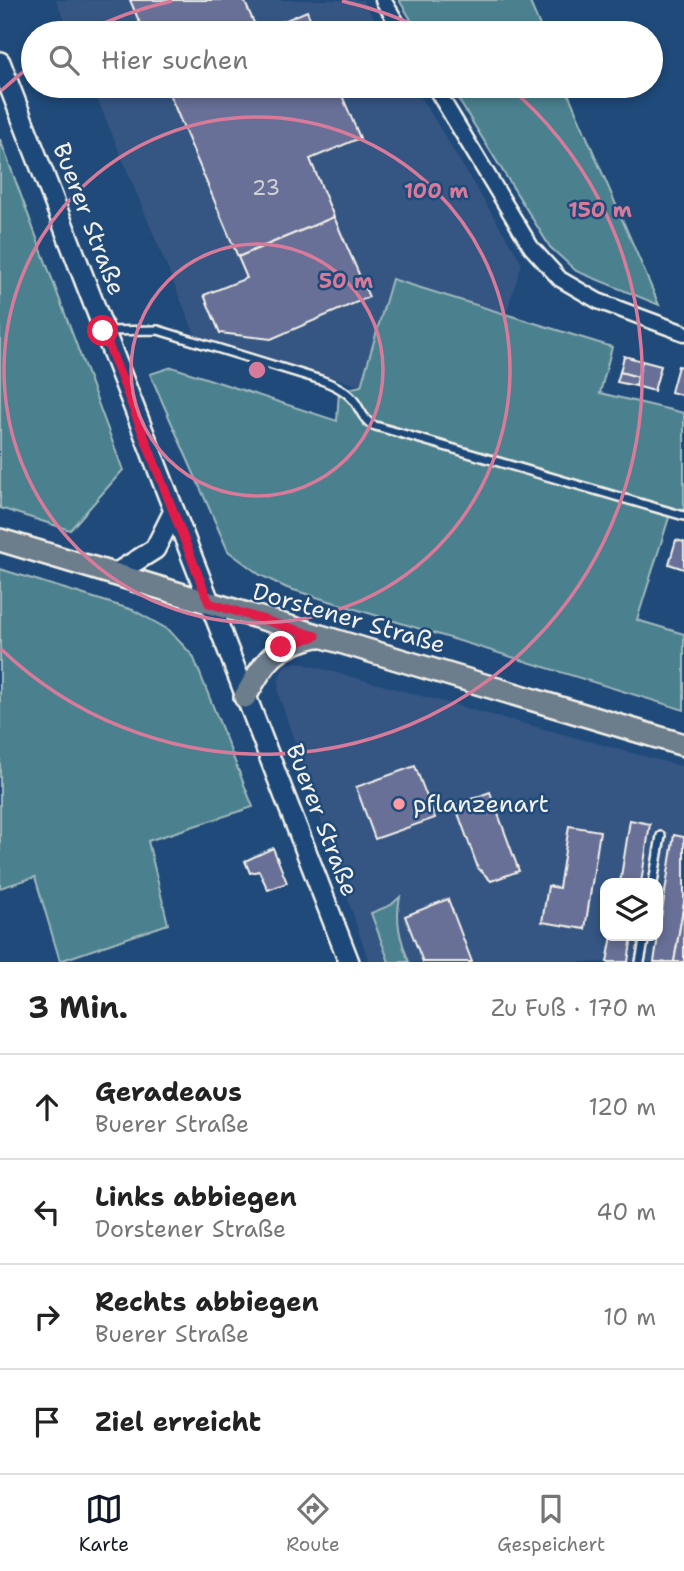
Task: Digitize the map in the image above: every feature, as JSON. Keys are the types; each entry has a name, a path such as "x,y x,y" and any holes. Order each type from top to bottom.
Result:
{"main road":[{"name":"Dorstener Straße","path":"0,540 684,744"},
{"path":"245,697 267,659 281,647 316,636"}],"street":[{"path":"383,0 396,21"},
{"name":"Buerer Straße","path":"0,62 349,962"},
{"path":"441,98 530,247 560,279 598,301 684,333"},
{"path":"115,575 155,549 174,511"}],"lane":[{"path":"103,331 158,330 321,380 340,387 354,401 365,421 372,425 684,516"},
{"path":"654,878 661,836"},
{"path":"640,962 644,941"}],"shaded area":[{"path":"56,0 363,0 376,21 65,21"},
{"path":"97,98 421,98 522,263 506,314 392,279 361,386 196,337"},
{"path":"297,662 684,767 684,962 369,962 278,693 279,678 285,665"}],"green space":[{"path":"399,0 529,0 538,21 412,21"},
{"path":"457,98 570,98 659,305 576,271 550,247"},
{"path":"0,139 123,470 70,530 0,508"},
{"path":"392,279 612,347 600,393 684,413 684,511 672,508 637,620 684,634 684,710 287,588 260,575 228,551 150,374 172,367 337,421 339,391 361,386"},
{"path":"0,569 133,610 169,630 193,656 253,807 148,841 168,924 60,961 35,877 0,888"},
{"path":"400,897 399,930 409,962 389,962 371,913 391,905"}],"building":[{"path":"130,0 244,0 253,21 139,21"},
{"path":"307,11 311,21 284,21"},
{"path":"171,98 343,98 360,138 310,159 334,217 238,257"},
{"path":"334,217 369,297 271,339 220,333 204,295 247,278 238,257"},
{"path":"624,356 642,361 638,377 620,372"},
{"path":"642,361 661,366 654,391 636,386"},
{"path":"678,366 684,367 684,396 671,392"},
{"path":"620,372 638,377 636,386 617,382"},
{"path":"676,540 684,542 684,569 669,564"},
{"path":"415,766 435,818 375,839 356,787"},
{"path":"490,792 519,871 491,881 478,868 455,805"},
{"path":"630,820 650,824 642,878 621,878"},
{"path":"569,826 600,831 585,929 542,922 548,886 559,888"},
{"path":"674,835 684,837 684,903 674,962 654,962 657,941 663,941 663,905"},
{"path":"273,848 287,883 268,890 259,871 250,873 245,861"},
{"path":"448,899 472,962 423,962 405,916"},
{"path":"684,903 684,962 674,962"},
{"path":"611,941 631,941 628,962 607,962"}],"place":[{"name":"pflanzenart","path":"399,804"}],"route":[{"path":"103,331 209,603 316,636 296,640 281,647"}]}
